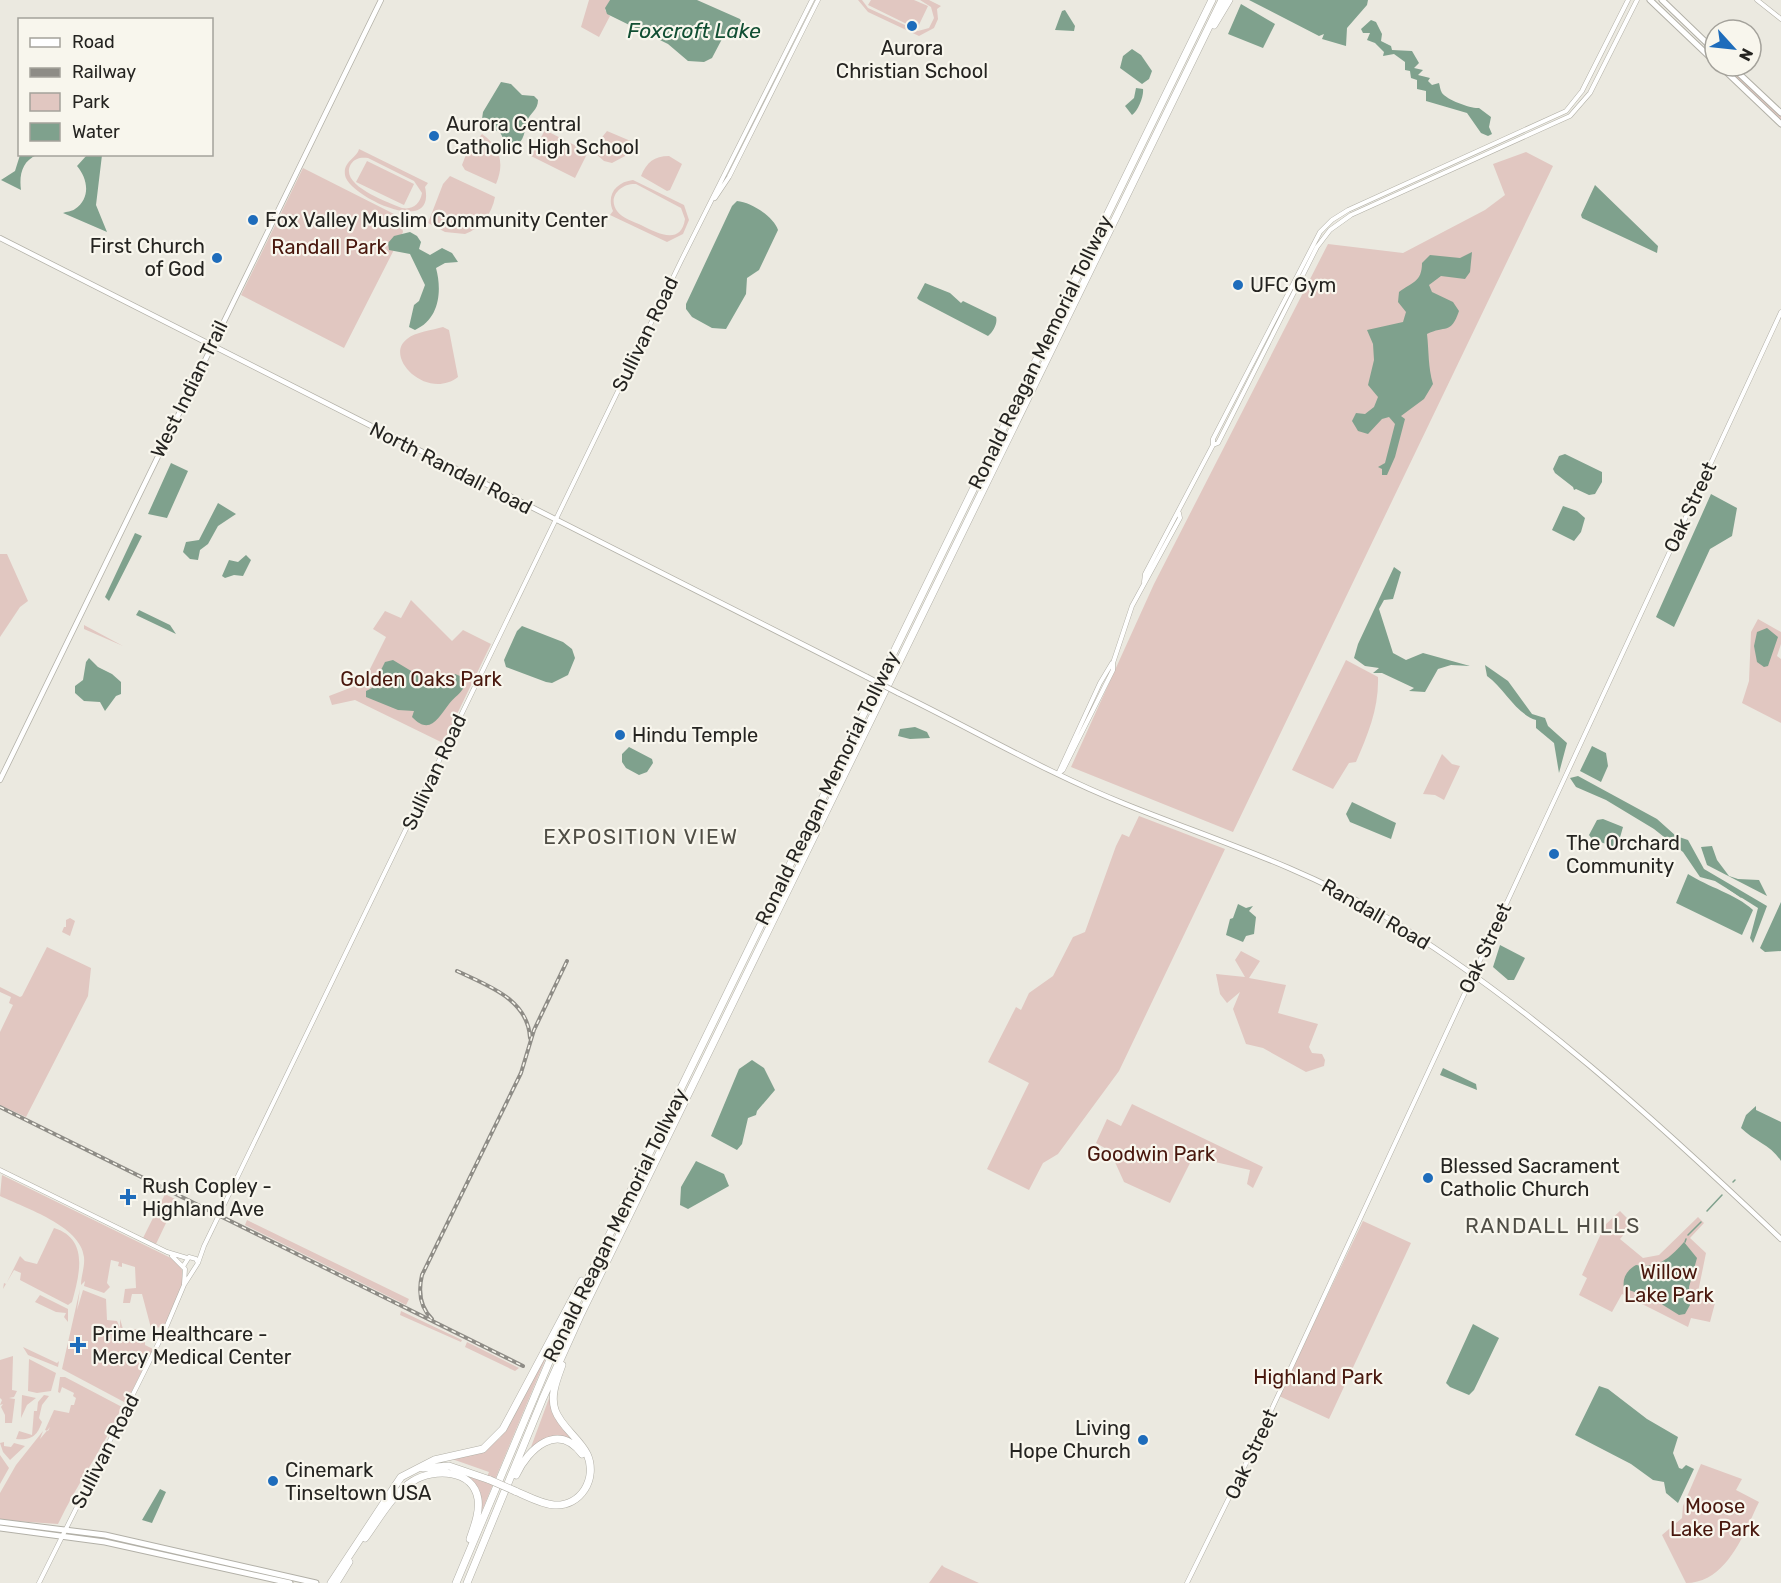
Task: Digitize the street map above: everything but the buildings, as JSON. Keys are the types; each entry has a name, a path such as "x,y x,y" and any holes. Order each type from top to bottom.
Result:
{"highway":[{"path":"1190,45 1207,0"},
{"name":"Ronald Reagan Memorial Tollway","path":"456,1583 538,1386 598,1259 1212,0"},
{"name":"Ronald Reagan Memorial Tollway","path":"467,1583 572,1334 1222,0"},
{"path":"1203,39 1211,31 1228,0"},
{"path":"334,1581 393,1485 417,1466 440,1458 470,1453 494,1441 503,1429 588,1271 598,1259"},
{"path":"516,1489 546,1504 565,1504 579,1496 590,1480 591,1472 586,1452 561,1420 555,1409 553,1398 572,1334"},
{"path":"417,1466 448,1462 491,1479 516,1489 552,1501 569,1498 579,1492 587,1475 581,1451 574,1445 561,1440 540,1444 524,1460 503,1495"},
{"path":"326,1583 334,1581 343,1572 402,1480 420,1469 449,1466 491,1479"},
{"path":"361,1543 399,1493 411,1482 436,1473 456,1475 471,1484 479,1502 460,1574"},
{"path":"343,1572 343,1583"}],"main road":[{"path":"1650,0 1703,51"},
{"path":"1662,0 1703,39"},
{"name":"West Indian Trail","path":"0,780 379,1"},
{"path":"1733,78 1781,124"},
{"path":"1744,78 1781,113"},
{"name":"North Randall Road","path":"0,238 901,694"},
{"name":"Randall Road","path":"901,694 1058,774 1125,804 1259,854 1328,884 1431,945 1602,1075 1781,1239"},
{"path":"0,1522 64,1532 316,1583"},
{"path":"0,1528 64,1532 290,1583"}],"street":[{"name":"Sullivan Road","path":"39,1583 165,1330 184,1285 198,1263 204,1246 681,261 812,0"},
{"name":"Sullivan Road","path":"712,201 729,177 818,0"},
{"path":"1058,774 1103,676 1113,663 1129,612 1180,518 1179,512 1213,445 1213,439 1313,242 1324,228 1348,210 1566,111 1582,91 1628,0"},
{"path":"1213,445 1218,443 1317,247 1330,230 1351,215 1555,125 1570,116 1590,93 1637,0"},
{"path":"1757,0 1781,19"},
{"name":"Oak Street","path":"1186,1583 1226,1508 1781,312"},
{"path":"0,1170 167,1252 190,1257 198,1263"},
{"name":"Sullivan Road","path":"184,1285 184,1267 190,1257 204,1246"},
{"path":"167,1252 192,1271"}],"green space":[{"path":"589,0 610,0 605,10 610,16 599,37 581,27"},
{"path":"858,0 862,0 868,8 918,31 929,28 934,18 931,7 920,0 929,0 941,6 937,9 938,19 934,28 919,36 868,12"},
{"path":"871,0 914,0 928,6 917,29 868,5"},
{"path":"1735,78 1741,78 1781,116 1781,122"},
{"path":"545,130 588,152 575,178 531,156"},
{"path":"607,131 633,142 625,156 612,163 604,161 595,153 599,141"},
{"path":"482,134 493,144 499,156 500,169 496,184 465,170 462,165 467,152"},
{"path":"359,149 428,183 425,187 425,202 418,210 405,211 390,208 360,193 345,175 346,166","holes":["368,158 414,181 422,193 420,200 413,207 402,208 366,192 352,179 349,172 354,160"]},
{"path":"1526,152 1553,166 1233,832 1071,767 1154,584 1328,244 1403,253 1485,210 1505,195 1493,164"},
{"path":"669,156 682,164 670,190 667,191 641,176 652,161 659,157"},
{"path":"367,161 414,184 404,205 356,182"},
{"name":"Randall Park","path":"303,168 400,217 403,232 344,348 241,295"},
{"path":"450,176 495,197 485,220 465,234 445,232 428,223 443,184"},
{"path":"633,180 684,205 689,220 683,234 667,242 610,215 613,211 611,200 614,190 627,181","holes":["636,184 681,208 685,219 683,227 674,235 668,235 625,218 617,211 614,201 621,188"]},
{"path":"443,327 449,330 458,377 446,383 434,384 412,374 400,356 401,347 407,339 415,335"},
{"path":"0,554 7,554 28,601 20,607 0,637"},
{"name":"Golden Oaks Park","path":"411,600 452,641 463,630 491,644 443,743 355,700 332,705 329,696 363,683 386,637 373,629 385,611 401,618"},
{"path":"1758,619 1781,632 1781,644 1777,656 1781,659 1781,723 1742,703 1749,681 1751,632"},
{"path":"84,625 123,646 84,629"},
{"path":"1346,660 1378,677 1377,699 1372,721 1356,762 1349,763 1333,789 1292,770"},
{"path":"1442,754 1452,764 1460,766 1444,800 1435,795 1423,794"},
{"path":"1139,816 1225,849 1119,1071 1058,1154 1043,1163 1029,1190 987,1169 1029,1083 988,1062 1016,1007 1021,1010 1029,993 1053,976 1073,937 1085,932 1116,846 1122,834 1129,837"},
{"path":"70,918 75,921 70,936 62,932 66,927 66,920"},
{"path":"47,947 91,968 88,996 26,1117 0,1105 0,1032 13,1005 9,1003 11,997 0,992 0,987 22,996"},
{"path":"1241,951 1260,961 1249,978 1286,985 1278,1013 1318,1024 1309,1047 1312,1053 1322,1054 1325,1060 1324,1066 1306,1072 1263,1048 1246,1044 1233,1009 1240,992 1227,1003 1220,994 1216,974 1245,977 1235,960"},
{"name":"Goodwin Park","path":"1132,1104 1263,1167 1253,1188 1247,1184 1250,1170 1193,1157 1170,1203 1124,1182 1110,1151 1096,1143 1107,1119 1121,1126"},
{"path":"2,1175 179,1262 183,1278 176,1303 164,1327 151,1328 142,1294 132,1294 130,1303 123,1303 125,1289 136,1288 135,1267 122,1263 122,1267 118,1266 119,1262 111,1260 107,1283 110,1287 104,1293 84,1286 85,1281 81,1285 84,1257 81,1246 63,1227 37,1212 0,1196"},
{"path":"165,1194 177,1200 156,1244 143,1238"},
{"name":"Willow Lake Park","path":"1620,1211 1633,1224 1620,1239 1643,1258 1659,1255 1698,1217 1704,1223 1690,1238 1706,1253 1697,1297 1715,1303 1710,1322 1691,1318 1688,1327 1622,1294 1612,1312 1579,1295 1587,1278 1582,1275 1605,1225"},
{"path":"247,1220 409,1299 406,1305 245,1225"},
{"name":"Highland Park","path":"1363,1221 1411,1243 1329,1419 1279,1396"},
{"path":"54,1228 65,1233 73,1241 77,1249 79,1270 72,1302 68,1305 20,1280 21,1273 14,1270 7,1283 20,1256 25,1261 37,1264"},
{"path":"80,1289 77,1310 83,1290 106,1299 107,1320 117,1321 120,1328 120,1319 123,1329 121,1331 138,1329 135,1334 145,1339 145,1345 153,1349 126,1403 62,1369"},
{"path":"40,1295 68,1309 68,1322 64,1317 66,1313 56,1312 35,1302"},
{"path":"401,1311 462,1340 461,1342 400,1315"},
{"path":"558,1329 481,1513 478,1491 446,1471 447,1468 485,1481 489,1472 452,1459 480,1453 500,1438"},
{"path":"467,1342 519,1368 515,1371 465,1347"},
{"path":"23,1347 57,1363 59,1361 58,1367 28,1355"},
{"path":"13,1356 12,1390 17,1391 14,1397 9,1398 15,1399 12,1423 5,1423 5,1415 1,1407 3,1404 0,1405 2,1400 0,1398 0,1360"},
{"path":"29,1359 56,1373 51,1391 37,1393 28,1391"},
{"path":"60,1377 65,1377 122,1407 58,1524 0,1520 0,1493 16,1465 43,1431 40,1439 47,1431 45,1430 54,1410 69,1413 76,1398 73,1396 74,1393 62,1387 60,1393 58,1392"},
{"path":"551,1393 551,1400 577,1443 550,1437 531,1447"},
{"path":"22,1395 36,1398 27,1405 21,1418"},
{"path":"44,1395 49,1396 42,1405 39,1418 42,1422 39,1430 27,1439 16,1439 19,1431 32,1435 34,1411 37,1411 38,1402"},
{"path":"4,1442 4,1446 11,1447 14,1443 25,1446 10,1460 3,1452 0,1443"},
{"path":"0,1455 9,1468 0,1484"},
{"name":"Moose Lake Park","path":"1701,1464 1742,1479 1736,1490 1759,1502 1740,1541 1723,1566 1713,1575 1700,1581 1686,1583 1662,1535 1682,1518 1683,1506"},
{"path":"942,1565 944,1567 979,1583 929,1583"}],"water":[{"name":"Foxcroft Lake","path":"610,0 697,0 740,19 744,27 741,33 722,39 712,58 704,62 688,61 668,44 607,14 605,8"},
{"path":"1249,0 1368,0 1367,5 1347,28 1346,46 1322,39 1324,34 1319,36"},
{"path":"1241,4 1275,24 1263,48 1228,34"},
{"path":"1065,10 1075,26 1074,31 1055,30 1062,11"},
{"path":"1371,20 1376,22 1382,34 1381,41 1391,46 1392,50 1412,51 1419,63 1414,68 1423,70 1418,75 1430,78 1428,81 1432,85 1439,83 1442,93 1449,98 1466,106 1479,108 1491,117 1489,127 1492,134 1488,136 1481,133 1467,113 1426,101 1426,91 1417,89 1417,80 1411,78 1410,71 1405,70 1405,62 1394,54 1383,56 1384,52 1375,43 1367,40 1370,33 1363,33 1361,29"},
{"path":"1132,49 1141,55 1152,71 1149,79 1142,84 1120,68 1123,56"},
{"path":"501,82 511,84 522,95 534,96 538,100 537,106 527,121 522,139 515,147 505,142 500,132 488,127 482,119 483,112"},
{"path":"1136,88 1143,89 1143,95 1132,115 1125,106 1134,98"},
{"path":"20,156 35,156 28,161 23,169 21,190 1,180 15,171"},
{"path":"86,156 102,156 96,205 107,232 63,213 72,211 80,205 86,194 84,177 77,166"},
{"path":"1595,185 1658,246 1657,253 1582,218 1581,215"},
{"path":"737,201 749,204 761,211 772,220 778,230 759,270 747,278 746,294 726,329 712,328 692,317 686,309 686,304 732,206"},
{"path":"410,232 421,242 419,249 430,255 442,248 452,253 458,262 445,263 436,268 439,285 437,303 430,319 415,330 409,327 414,305 419,301 425,285 410,254 389,250 388,243 394,236"},
{"path":"1472,252 1470,272 1465,279 1441,276 1429,285 1432,292 1453,302 1459,311 1450,326 1427,334 1433,384 1424,399 1401,416 1405,419 1395,457 1387,475 1382,475 1382,469 1378,467 1385,463 1395,424 1389,417 1382,419 1368,434 1358,431 1352,421 1356,413 1365,414 1374,407 1378,397 1368,385 1374,360 1373,344 1367,330 1403,322 1406,312 1398,302 1399,292 1418,278 1422,263 1430,255 1460,258"},
{"path":"925,283 950,293 961,303 963,301 996,317 996,325 992,332 988,336 919,300 917,298"},
{"path":"1565,454 1602,472 1602,482 1595,494 1589,495 1574,490 1555,473 1553,469 1559,456"},
{"path":"171,463 188,471 167,518 148,514"},
{"path":"1711,494 1737,508 1732,536 1710,549 1674,627 1656,617"},
{"path":"218,503 236,514 218,526 208,544 200,550 198,560 190,559 183,552 186,542 199,540"},
{"path":"1563,506 1577,511 1585,518 1581,532 1574,541 1552,530"},
{"path":"135,533 142,536 109,601 105,597"},
{"path":"246,555 251,560 243,576 234,575 225,578 222,576 229,560 238,562"},
{"path":"1394,567 1401,572 1393,599 1384,600 1379,609 1393,653 1406,660 1423,653 1470,666 1451,665 1438,669 1425,692 1409,691 1414,688 1382,673 1373,673 1379,668 1365,666 1354,658 1358,644"},
{"path":"139,610 170,625 176,634 136,615"},
{"path":"522,626 563,642 572,649 575,658 568,675 552,683 506,667 504,660 517,631"},
{"path":"1767,628 1778,637 1768,666 1764,667 1757,662 1754,646 1757,632"},
{"path":"89,658 121,682 121,694 116,696 105,711 100,702 84,701 75,693 75,686 83,680 86,662"},
{"path":"393,660 431,683 438,684 455,674 460,676 465,685 433,723 424,725 412,717 414,711 398,710 366,697 366,691 372,688 385,662"},
{"path":"1485,665 1508,681 1532,714 1545,718 1548,726 1567,743 1559,773 1554,743 1536,728 1536,720 1516,707 1487,676"},
{"path":"915,727 927,732 930,738 910,739 898,736 900,729"},
{"path":"1592,746 1606,753 1608,766 1601,782 1580,771"},
{"path":"629,747 652,759 653,763 647,772 639,775 626,768 622,762 622,754"},
{"path":"1578,776 1657,819 1676,836 1688,840 1704,869 1767,906 1753,943 1750,938 1758,908 1715,881 1700,877 1683,852 1654,829 1606,800 1576,787 1570,778"},
{"path":"1352,802 1396,823 1391,839 1350,822 1346,814"},
{"path":"1603,819 1623,827 1617,848 1592,839 1589,835 1597,820"},
{"path":"1712,846 1717,860 1729,876 1759,880 1767,896 1707,865 1701,847"},
{"path":"1688,874 1738,899 1753,910 1742,935 1676,903"},
{"path":"1781,902 1781,951 1765,952 1760,948"},
{"path":"1238,904 1246,908 1253,906 1249,911 1256,917 1254,934 1246,936 1243,942 1226,935 1230,919 1233,918"},
{"path":"1500,945 1525,958 1514,980 1508,980 1493,967"},
{"path":"752,1060 764,1068 775,1090 756,1115 748,1118 742,1144 737,1150 711,1136 739,1069"},
{"path":"1443,1068 1476,1084 1477,1090 1440,1075"},
{"path":"1756,1106 1756,1110 1781,1122 1781,1161 1772,1151 1741,1128 1746,1115"},
{"path":"696,1161 724,1174 729,1186 688,1209 680,1205 681,1187"},
{"path":"1684,1242 1697,1258 1689,1287 1690,1305 1685,1314 1679,1315 1655,1300 1624,1288 1625,1278 1633,1267 1657,1264 1674,1253"},
{"path":"1473,1324 1499,1338 1474,1390 1469,1395 1446,1383"},
{"path":"1599,1386 1608,1389 1647,1419 1678,1437 1673,1453 1679,1468 1682,1469 1686,1465 1694,1469 1678,1503 1666,1493 1664,1482 1653,1480 1631,1464 1575,1435"},
{"path":"160,1489 166,1492 152,1523 142,1520"}],"waterway":[{"path":"1728,888 1741,897"},
{"path":"1707,1211 1722,1195"},
{"path":"1688,1235 1701,1222"}],"railway":[{"path":"432,1319 421,1299 422,1275 521,1073 534,1030 567,961"},
{"path":"457,971 493,989 514,1004 528,1025 530,1038"},
{"path":"0,1107 523,1366"}],"place":[{"name":"Aurora Christian School","path":"912,26"},
{"name":"Aurora Central Catholic High School","path":"434,136"},
{"name":"Fox Valley Muslim Community Center","path":"253,220"},
{"name":"First Church of God","path":"217,258"},
{"name":"UFC Gym","path":"1238,285"},
{"name":"Hindu Temple","path":"620,735"},
{"name":"The Orchard Community","path":"1554,854"},
{"name":"Blessed Sacrament Catholic Church","path":"1428,1178"},
{"name":"Rush Copley - Highland Ave","path":"128,1197"},
{"name":"Prime Healthcare - Mercy Medical Center","path":"78,1345"},
{"name":"Living Hope Church","path":"1143,1440"},
{"name":"Cinemark Tinseltown USA","path":"273,1481"}],"district":[{"name":"EXPOSITION VIEW","path":"641,836"},
{"name":"RANDALL HILLS","path":"1553,1225"}]}
